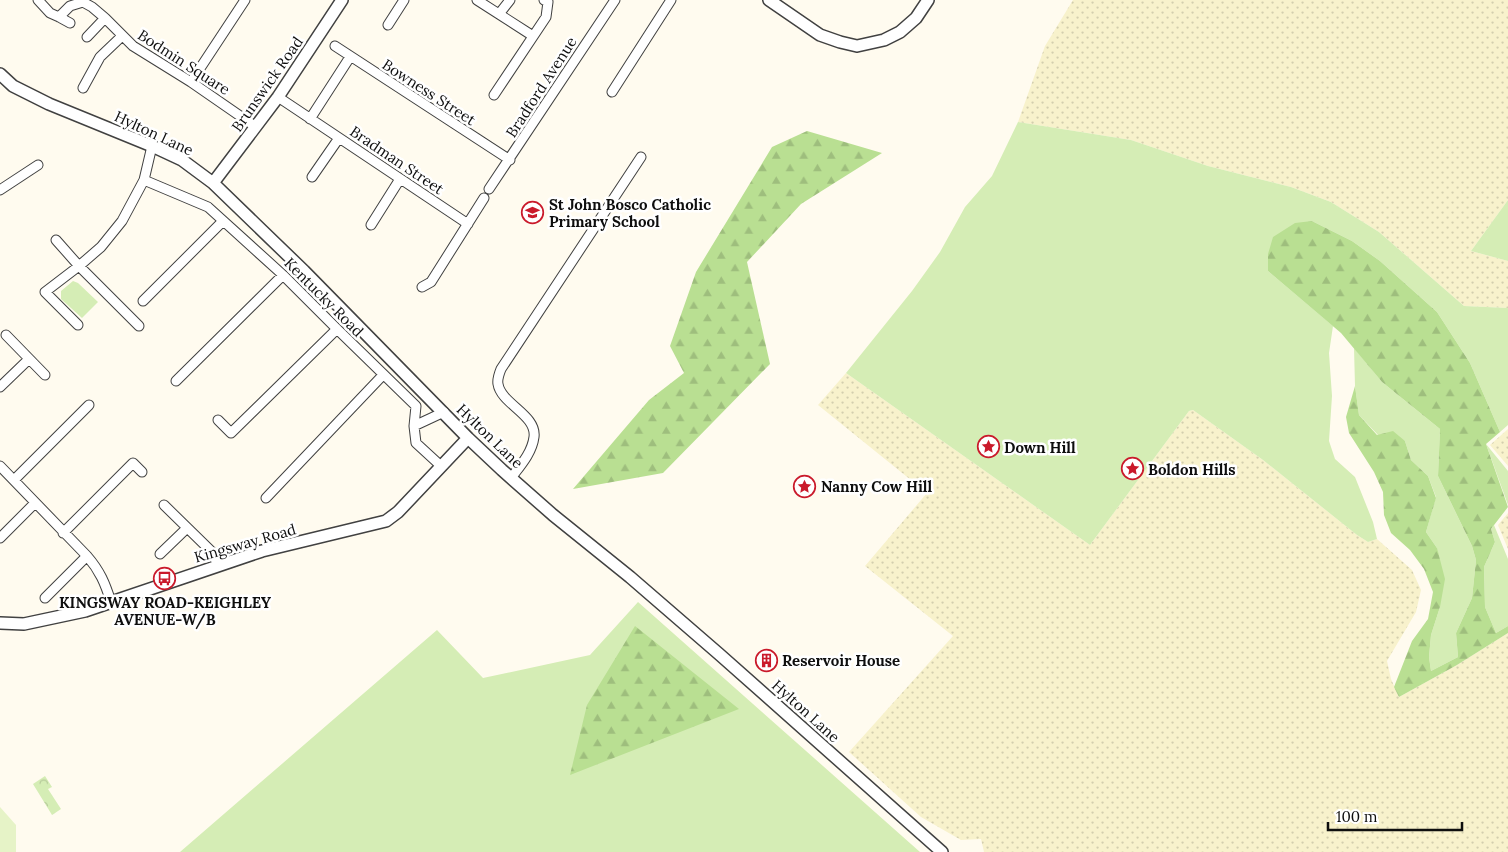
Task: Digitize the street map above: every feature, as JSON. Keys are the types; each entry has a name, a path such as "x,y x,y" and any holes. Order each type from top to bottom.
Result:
{"street":[{"path":"38,0 50,13 70,23"},
{"path":"191,82 245,0"},
{"name":"Brunswick Road","path":"213,183 278,97 342,0"},
{"path":"388,25 404,0"},
{"path":"477,0 533,36"},
{"path":"499,14 510,0"},
{"path":"494,95 546,17 548,2 544,0"},
{"name":"Bradford Avenue","path":"489,189 615,0"},
{"path":"612,92 671,0"},
{"path":"769,0 820,35 857,46 884,40 900,32 916,18 928,0"},
{"name":"Bodmin Square","path":"59,16 70,6 83,2 92,7 133,46 191,82 256,127"},
{"path":"87,37 105,18"},
{"name":"Bodmin Square","path":"83,88 100,57 122,36"},
{"name":"Bowness Street","path":"334,46 510,160"},
{"path":"310,119 350,57"},
{"name":"Hylton Lane","path":"0,74 14,86 49,104 182,160 213,183 304,271 468,438 511,478 719,654 942,852"},
{"name":"Bradman Street","path":"278,97 468,224"},
{"path":"312,177 339,138"},
{"path":"78,325 45,292 101,247 122,221 144,180 152,146"},
{"path":"511,478 530,452 535,437 533,428 528,420 500,390 497,383 501,369 641,156"},
{"path":"0,190 38,165"},
{"path":"371,225 400,179"},
{"name":"Kentucky Road","path":"144,180 208,206 223,222 283,275 416,406 414,426 416,443 441,466"},
{"path":"422,287 431,282 484,198"},
{"path":"143,301 223,222"},
{"path":"56,240 79,266 139,326"},
{"path":"176,381 283,275"},
{"path":"218,420 231,433 336,329"},
{"path":"6,335 45,375"},
{"path":"0,386 29,359"},
{"path":"266,498 384,375"},
{"path":"14,480 89,406"},
{"path":"414,426 444,412"},
{"name":"Kingsway Road","path":"0,623 24,624 85,611 262,551 386,521 398,512 468,438"},
{"path":"64,533 133,462 142,472"},
{"path":"0,466 87,556 106,584 111,602"},
{"path":"0,538 35,503"},
{"path":"164,505 211,551 218,565"},
{"path":"160,554 187,528"},
{"path":"44,598 87,556"}],"shaded area":[{"path":"1073,0 1508,0 1508,200 1471,251 1508,261 1508,308 1464,306 1379,232 1331,202 1291,187 1208,166 1131,140 1018,122 1045,46"},
{"path":"846,373 1090,545 1189,411 1193,410 1263,460 1357,535 1368,542 1377,539 1412,570 1421,590 1416,612 1387,661 1391,679 1399,697 1457,665 1508,633 1508,852 984,852 981,839 961,840 921,817 849,752 953,636 865,566 927,493 818,405"},
{"path":"1508,429 1508,466 1490,445"},
{"path":"1508,513 1508,549 1498,525"}],"green space":[{"path":"1018,122 1131,140 1208,166 1291,187 1331,202 1379,232 1464,306 1508,308 1508,425 1500,432 1470,363 1437,312 1380,261 1352,241 1312,221 1268,271 1333,326 1329,353 1332,396 1329,441 1335,459 1355,477 1373,522 1377,539 1368,542 1357,535 1263,460 1193,410 1189,411 1090,545 846,373 912,291 940,252 965,207 992,176"},
{"path":"807,131 882,153 801,204 747,262 770,364 663,473 573,489 649,400 684,373 670,346 696,272 772,147"},
{"path":"1508,200 1508,261 1471,251"},
{"path":"1312,221 1352,241 1380,261 1437,312 1470,363 1500,432 1486,444 1508,507 1491,529 1495,542 1484,567 1485,607 1496,633 1508,626 1508,633 1457,665 1399,697 1394,687 1412,641 1428,619 1433,592 1424,569 1410,550 1391,533 1384,515 1383,492 1374,472 1349,433 1346,417 1355,386 1359,415 1377,435 1393,431 1405,441 1411,460 1428,476 1436,498 1426,532 1437,548 1445,579 1440,607 1431,635 1429,657 1431,671 1458,657 1456,633 1472,598 1476,560 1472,546 1438,476 1440,429 1382,382 1341,333 1268,271 1268,254 1273,237 1295,223"},
{"path":"73,281 78,283 98,302 82,318 61,299 61,291"},
{"path":"1354,348 1382,382 1440,429 1438,476 1472,546 1476,560 1472,598 1456,633 1458,657 1431,671 1429,657 1431,635 1440,607 1437,548 1426,532 1436,497 1428,476 1411,460 1405,441 1378,435 1359,415 1355,386"},
{"path":"1486,444 1508,471 1508,505"},
{"path":"1494,525 1508,559 1508,626 1496,633 1485,607 1484,567 1495,542 1491,529"},
{"path":"638,602 920,852 180,852 437,630 483,678 590,655"},
{"path":"635,626 739,709 570,775 587,705"},
{"path":"45,776 52,787 48,789 61,809 52,815 33,784"},
{"path":"0,807 16,825 16,852 0,852"}],"place":[{"name":"St John Bosco Catholic Primary School","path":"533,213"},
{"name":"Down Hill","path":"988,447"},
{"name":"Boldon Hills","path":"1132,469"},
{"name":"Nanny Cow Hill","path":"805,486"},
{"name":"KINGSWAY ROAD-KEIGHLEY AVENUE-W/B","path":"165,579"},
{"name":"Reservoir House","path":"766,660"}]}
